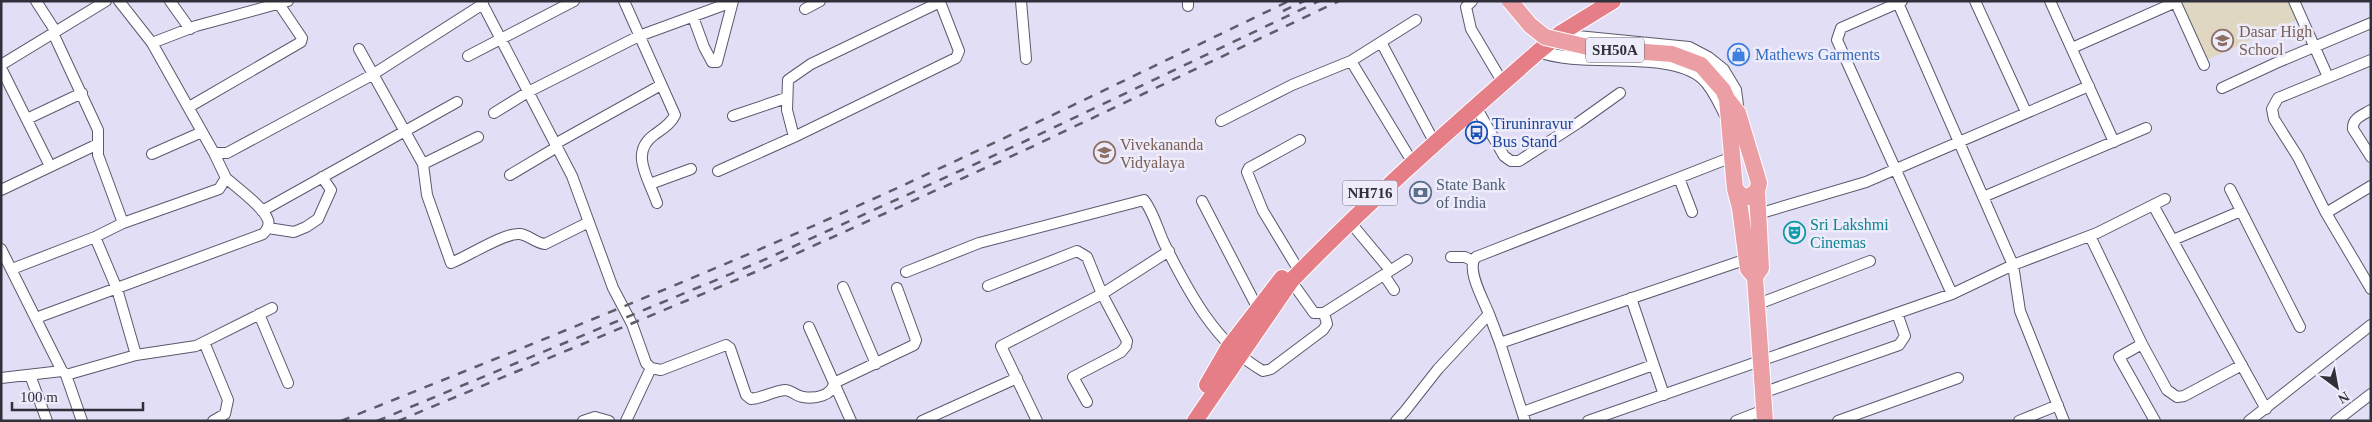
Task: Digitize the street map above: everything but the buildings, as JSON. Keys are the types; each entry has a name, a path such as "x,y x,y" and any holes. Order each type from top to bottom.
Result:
{"highway":[{"name":"NH716","path":"1185,421 1290,273 1350,222 1476,107 1551,31 1594,1"},
{"name":"NH716","path":"1195,421 1235,351 1257,307 1290,273 1408,155 1559,34 1613,1"}],"main road":[{"name":"SH50A","path":"1510,1 1530,25 1545,37 1592,48 1672,54 1701,65 1725,94 1732,115"},
{"path":"1732,115 1732,157 1735,189 1740,208 1748,270 1755,277 1758,304 1764,408"},
{"path":"1732,115 1759,183 1757,191 1761,268 1755,277"},
{"path":"1735,189 1742,196 1749,197 1757,191"}],"street":[{"path":"36,1 54,32 98,130 98,155 123,223"},
{"path":"50,166 1,66 106,1"},
{"path":"36,318 263,234 268,228 268,221 262,211 226,178 189,107 152,43 119,1"},
{"path":"170,1 190,29"},
{"path":"468,56 574,1"},
{"path":"624,1 674,115 642,147 642,162 657,203"},
{"path":"805,9 820,1"},
{"path":"718,171 794,137 956,58 959,51 941,1 811,64 788,80 786,98 794,137"},
{"path":"1021,1 1026,59"},
{"path":"1472,1 1466,7 1471,29 1501,80"},
{"path":"1975,1 2026,112"},
{"path":"2050,1 2114,142"},
{"path":"2294,1 2328,77"},
{"path":"152,43 190,29 284,2 302,38 300,42 189,107"},
{"path":"494,113 528,92 639,36 692,17 711,5 733,2 717,62 712,62 692,17"},
{"path":"1952,294 1837,40 1841,28 1900,2 2013,266 2020,311 2064,421"},
{"path":"2072,48 2175,2 2204,65"},
{"path":"214,153 227,153 372,75 482,3 572,176 612,288 632,324 646,364 651,368 661,370 672,367 726,345 730,348 746,395 751,399 762,398 783,390 804,397 820,396 831,392 834,383 910,348 916,340 897,288"},
{"path":"1221,121 1292,85 1351,60 1416,20"},
{"path":"2222,88 2371,23"},
{"path":"1559,34 1689,48 1708,58 1722,70 1735,90 1732,115"},
{"path":"1381,42 1431,136"},
{"path":"359,49 423,164 429,204 451,263 511,234 525,235 538,243 545,244 589,222"},
{"path":"1539,51 1562,56 1669,63 1694,71 1704,79 1732,115"},
{"path":"1351,60 1408,155"},
{"path":"2371,60 2278,98 2272,109 2274,119 2298,157 2326,213 2371,289"},
{"path":"510,175 661,84"},
{"path":"1758,214 1844,189 1896,170 2089,86"},
{"path":"1476,107 1504,156 1511,162 1518,161 1578,123 1620,92"},
{"path":"27,119 82,93"},
{"path":"733,116 786,98"},
{"path":"262,211 457,102"},
{"path":"2371,110 2355,120 2353,129 2371,157"},
{"path":"1983,197 2146,128"},
{"path":"152,154 202,132"},
{"path":"423,164 478,137"},
{"path":"1300,140 1249,168 1248,172 1290,273 1314,313 1324,313 1407,260"},
{"path":"1,190 98,144"},
{"path":"1653,365 1524,416 1500,343 1472,270 1473,261 1476,257 1732,157"},
{"path":"650,184 691,169"},
{"path":"268,228 294,232 318,219 331,190 322,177"},
{"path":"12,270 95,237 123,223 219,189 226,178"},
{"path":"1679,178 1692,212"},
{"path":"2326,213 2371,186"},
{"path":"2230,189 2300,327"},
{"path":"1588,421 1952,294 2013,266 2090,236 2165,199"},
{"path":"906,272 979,243 1144,200 1149,206 1169,252 1206,318 1235,351 1263,371 1271,368 1323,330 1327,324 1324,313"},
{"path":"1202,201 1257,307"},
{"path":"2153,205 2266,409"},
{"path":"2173,240 2241,211"},
{"path":"1350,222 1387,272 1394,290"},
{"path":"2090,236 2142,344 2167,390 2177,397 2184,396 2242,365"},
{"path":"95,237 117,289 136,355"},
{"path":"1,249 64,373 82,421"},
{"path":"988,286 1078,251 1086,257 1102,294 1127,341 1126,346 1121,352 1073,378 1087,402"},
{"path":"1037,421 1001,346 1102,294 1169,252"},
{"path":"1451,256 1466,257 1473,261"},
{"path":"1500,343 1747,259"},
{"path":"1758,304 1870,262"},
{"path":"843,287 876,364"},
{"path":"1631,298 1664,395"},
{"path":"1,378 64,373 136,355 160,353 196,346 272,308"},
{"path":"259,314 288,384"},
{"path":"1396,421 1438,369 1489,314"},
{"path":"1736,421 1899,345 1905,336 1897,314"},
{"path":"2249,421 2319,364 2371,325"},
{"path":"809,327 851,421"},
{"path":"204,342 228,400 225,414 213,421"},
{"path":"2142,344 2119,357 2155,421"},
{"path":"626,421 651,368"},
{"path":"30,376 47,421"},
{"path":"922,421 1017,378"},
{"path":"1838,421 1958,378"},
{"path":"2336,421 2371,394"},
{"path":"2020,421 2058,406"},
{"path":"583,421 595,417 609,421"}],"shaded area":[{"name":"Dasar High School","path":"2178,1 2293,1 2301,18 2204,61"}],"railway":[{"path":"341,421 649,296 887,193 1289,1"},
{"path":"1283,11 1304,1"},
{"path":"377,421 757,263 1017,145 1319,1"},
{"path":"398,421 760,270 1025,150 1339,1"}],"place":[{"name":"Dasar High School","path":"2223,40"},
{"name":"Mathews Garments","path":"1739,54"},
{"name":"Tiruninravur Bus Stand","path":"1476,132"},
{"name":"Vivekananda Vidyalaya","path":"1104,153"},
{"name":"State Bank of India","path":"1420,193"},
{"name":"Sri Lakshmi Cinemas","path":"1794,233"}]}
